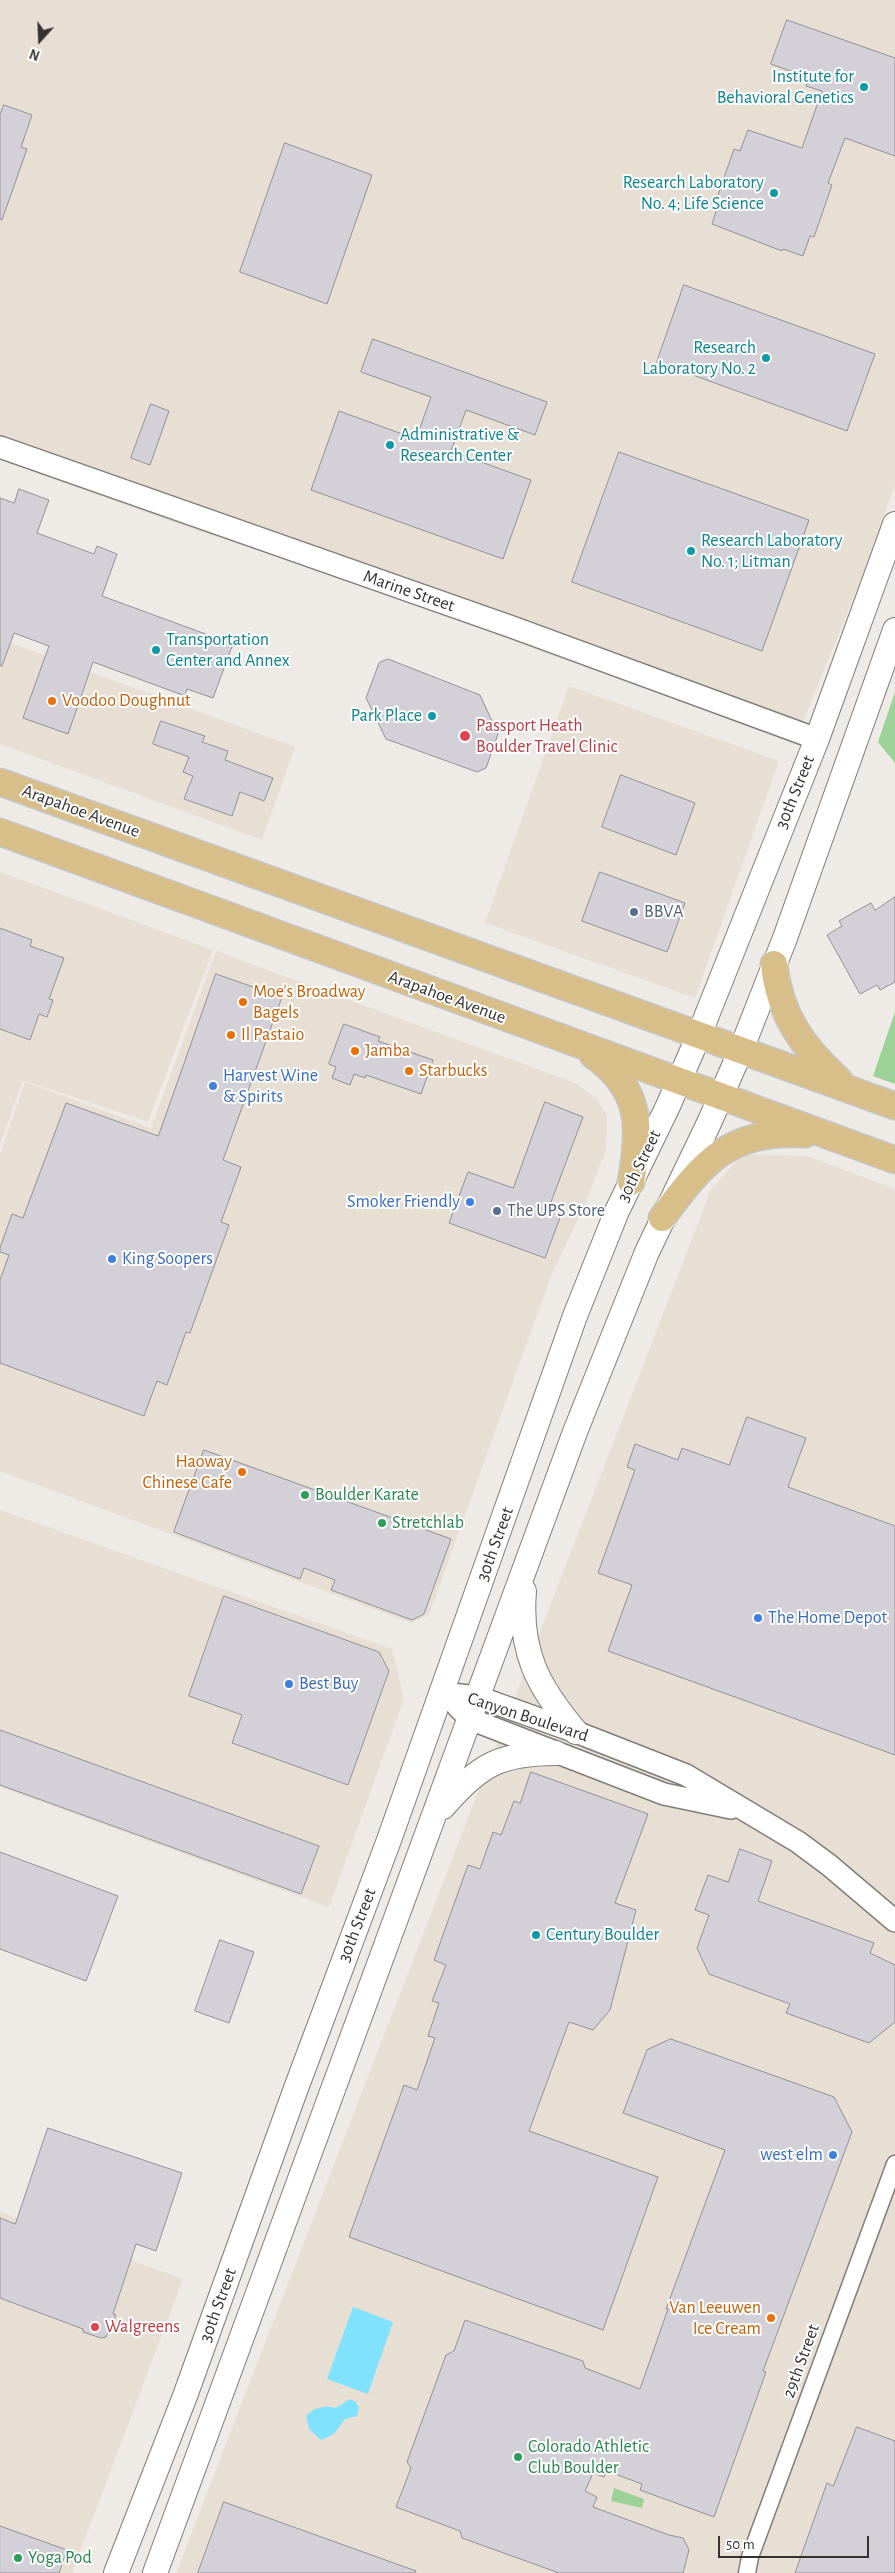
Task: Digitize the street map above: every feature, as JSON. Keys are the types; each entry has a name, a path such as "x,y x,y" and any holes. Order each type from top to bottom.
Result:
{"main road":[{"name":"30th Street","path":"116,2573 185,2396 442,1693 574,1316 631,1182 699,1035 817,739 895,524"},
{"name":"30th Street","path":"155,2573 575,1432 662,1218 721,1097 741,1050 895,630"},
{"name":"Arapahoe Avenue","path":"0,782 895,1106"},
{"name":"Arapahoe Avenue","path":"0,832 895,1160"},
{"path":"774,964 782,999 800,1038 814,1057 851,1090"},
{"path":"578,1044 600,1060 616,1076 632,1101 638,1140 631,1182"},
{"path":"662,1218 706,1164 736,1144 761,1135 774,1134 805,1134 837,1139"},
{"path":"526,1567 522,1611 528,1658 543,1690 576,1732"},
{"path":"434,1818 459,1788 475,1774 496,1761 530,1753 556,1753"}],"street":[{"name":"Marine Street","path":"0,447 521,630 817,739"},
{"name":"Canyon Boulevard","path":"442,1693 474,1708 556,1753 664,1794 685,1800 743,1810"},
{"name":"Canyon Boulevard","path":"474,1708 576,1732 686,1775 743,1810 777,1828 829,1865 895,1922"},
{"name":"29th Street","path":"747,2573 750,2556 895,2164"}],"shaded area":[{"path":"0,0 895,0 895,485 865,569 795,741 537,650 378,590 184,526 0,460"},
{"path":"0,639 295,747 262,840 0,744"},
{"path":"569,686 779,761 695,998 485,923"},
{"path":"0,872 213,950 148,1122 23,1080 0,1144"},
{"path":"216,951 575,1083 597,1099 607,1116 606,1149 584,1207 551,1276 429,1615 411,1623 0,1471 0,1154 25,1082 151,1128"},
{"path":"742,1154 807,1156 895,1189 895,2573 176,2573 711,1190"},
{"path":"0,1510 392,1649 404,1699 329,1907 0,1787"},
{"path":"0,2212 183,2279 72,2573 0,2573"}],"green space":[{"path":"895,692 895,763 878,742"},
{"path":"895,1012 895,1084 873,1076"},
{"path":"614,2488 644,2499 642,2508 611,2501"}],"water":[{"path":"353,2307 393,2322 368,2394 327,2379"},
{"path":"350,2399 356,2402 359,2408 357,2416 345,2419 334,2434 321,2440 309,2429 306,2416 309,2413 320,2407 336,2408"}],"building":[{"path":"787,20 895,58 895,156 845,138 828,183 832,185 814,237 810,236 803,256 783,249 782,251 712,224 719,202 716,201 734,149 740,151 748,130 802,148 822,91 806,86 809,78 771,64"},
{"path":"4,105 32,115 21,147 27,149 2,220 0,219 0,115"},
{"path":"285,143 372,175 327,304 240,272"},
{"name":"Research Laboratory No. 2","path":"684,285 875,354 847,431 657,362"},
{"name":"Administrative & Research Center","path":"373,339 547,402 535,435 466,410 451,451 531,480 503,559 311,490 339,411 416,439 431,397 361,372"},
{"path":"151,404 169,411 150,465 131,458"},
{"name":"Research Laboratory No. 1; Litman","path":"619,452 809,520 762,651 572,582"},
{"path":"19,489 49,500 37,533 94,554 97,546 117,554 102,596 233,644 213,698 187,689 185,696 93,662 68,734 23,718 49,646 14,633 2,666 0,666 0,498 14,503"},
{"name":"Park Place","path":"388,659 480,695 498,734 486,768 477,772 386,739 366,698 379,663"},
{"path":"161,721 205,736 202,742 228,751 225,760 273,778 264,801 240,792 232,816 184,799 193,776 183,772 189,757 153,744"},
{"path":"621,775 695,803 676,855 602,827"},
{"name":"BBVA","path":"600,872 685,903 667,952 582,921"},
{"path":"895,897 895,982 880,990 877,985 860,994 827,935 842,926 839,921 858,910 871,903 875,910"},
{"path":"0,928 32,940 30,946 64,958 49,999 53,1000 47,1017 39,1014 30,1040 0,1029"},
{"name":"King Soopers","path":"216,974 282,997 223,1160 241,1167 221,1222 229,1225 190,1333 186,1332 167,1385 157,1381 144,1416 0,1363 0,1280 9,1255 0,1252 0,1248 12,1214 23,1218 66,1103 158,1136"},
{"path":"344,1024 380,1037 378,1041 433,1060 421,1094 366,1075 365,1078 354,1074 350,1085 332,1078 336,1067 329,1064"},
{"path":"545,1102 583,1117 551,1202 564,1207 545,1258 449,1223 468,1172 513,1188"},
{"name":"The Home Depot","path":"747,1417 806,1438 788,1487 895,1526 895,1755 608,1651 632,1585 598,1573 635,1470 627,1467 635,1444 678,1460 682,1448 729,1465"},
{"path":"204,1450 451,1539 424,1614 412,1620 331,1590 335,1580 304,1568 300,1579 174,1532"},
{"name":"Best Buy","path":"224,1596 379,1652 389,1671 348,1785 232,1743 242,1715 189,1696"},
{"path":"0,1730 319,1846 301,1894 0,1785"},
{"path":"531,1772 648,1814 615,1903 636,1910 610,2010 593,2030 569,2022 529,2131 658,2177 603,2330 349,2237 404,2085 417,2090 435,2038 428,2036 439,2003 432,2001 446,1965 434,1960 468,1865 480,1869 493,1832 501,1835 514,1801 520,1803"},
{"path":"740,1849 772,1861 758,1901 874,1943 870,1953 895,1965 895,2022 869,2043 786,2013 790,2004 709,1974 697,1948 709,1915 695,1910 708,1875 728,1882"},
{"path":"0,1852 118,1896 86,1981 0,1949"},
{"path":"220,1940 254,1952 229,2023 195,2011"},
{"path":"671,2039 834,2097 852,2132 763,2371 766,2372 714,2517 640,2490 642,2484 607,2471 604,2477 593,2473 585,2491 597,2497 593,2507 669,2535 683,2538 689,2550 683,2573 559,2573 462,2538 460,2531 396,2507 411,2468 407,2462 446,2355 454,2351 465,2320 583,2361 585,2368 640,2389 668,2309 666,2309 725,2150 623,2113 647,2050"},
{"path":"48,2128 182,2173 156,2251 136,2244 113,2314 116,2315 106,2337 101,2338 83,2332 83,2329 0,2298 0,2218 15,2224"},
{"path":"857,2427 895,2441 895,2573 795,2573 827,2483 833,2486"},
{"path":"224,2502 416,2571 415,2573 198,2573"},
{"path":"0,2526 67,2550 59,2573 0,2573"}],"place":[{"name":"Institute for Behavioral Genetics","path":"864,87"},
{"name":"Research Laboratory No. 4; Life Science","path":"774,193"},
{"name":"Research Laboratory No. 2","path":"766,358"},
{"name":"Administrative & Research Center","path":"390,445"},
{"name":"Research Laboratory No. 1; Litman","path":"691,551"},
{"name":"Transportation Center and Annex","path":"156,650"},
{"name":"Voodoo Doughnut","path":"52,701"},
{"name":"Park Place","path":"432,716"},
{"name":"Passport Heath Boulder Travel Clinic","path":"465,736"},
{"name":"BBVA","path":"634,912"},
{"name":"Moe's Broadway Bagels","path":"243,1002"},
{"name":"Il Pastaio","path":"231,1035"},
{"name":"Jamba","path":"355,1051"},
{"name":"Starbucks","path":"409,1071"},
{"name":"Harvest Wine & Spirits","path":"213,1086"},
{"name":"Smoker Friendly","path":"470,1202"},
{"name":"The UPS Store","path":"497,1211"},
{"name":"King Soopers","path":"112,1259"},
{"name":"Haoway Chinese Cafe","path":"242,1472"},
{"name":"Boulder Karate","path":"305,1495"},
{"name":"Stretchlab","path":"382,1523"},
{"name":"The Home Depot","path":"758,1618"},
{"name":"Best Buy","path":"289,1684"},
{"name":"Century Boulder","path":"536,1935"},
{"name":"west elm","path":"833,2155"},
{"name":"Van Leeuwen Ice Cream","path":"771,2318"},
{"name":"Walgreens","path":"95,2327"},
{"name":"Colorado Athletic Club Boulder","path":"518,2457"},
{"name":"Yoga Pod","path":"18,2558"}]}
